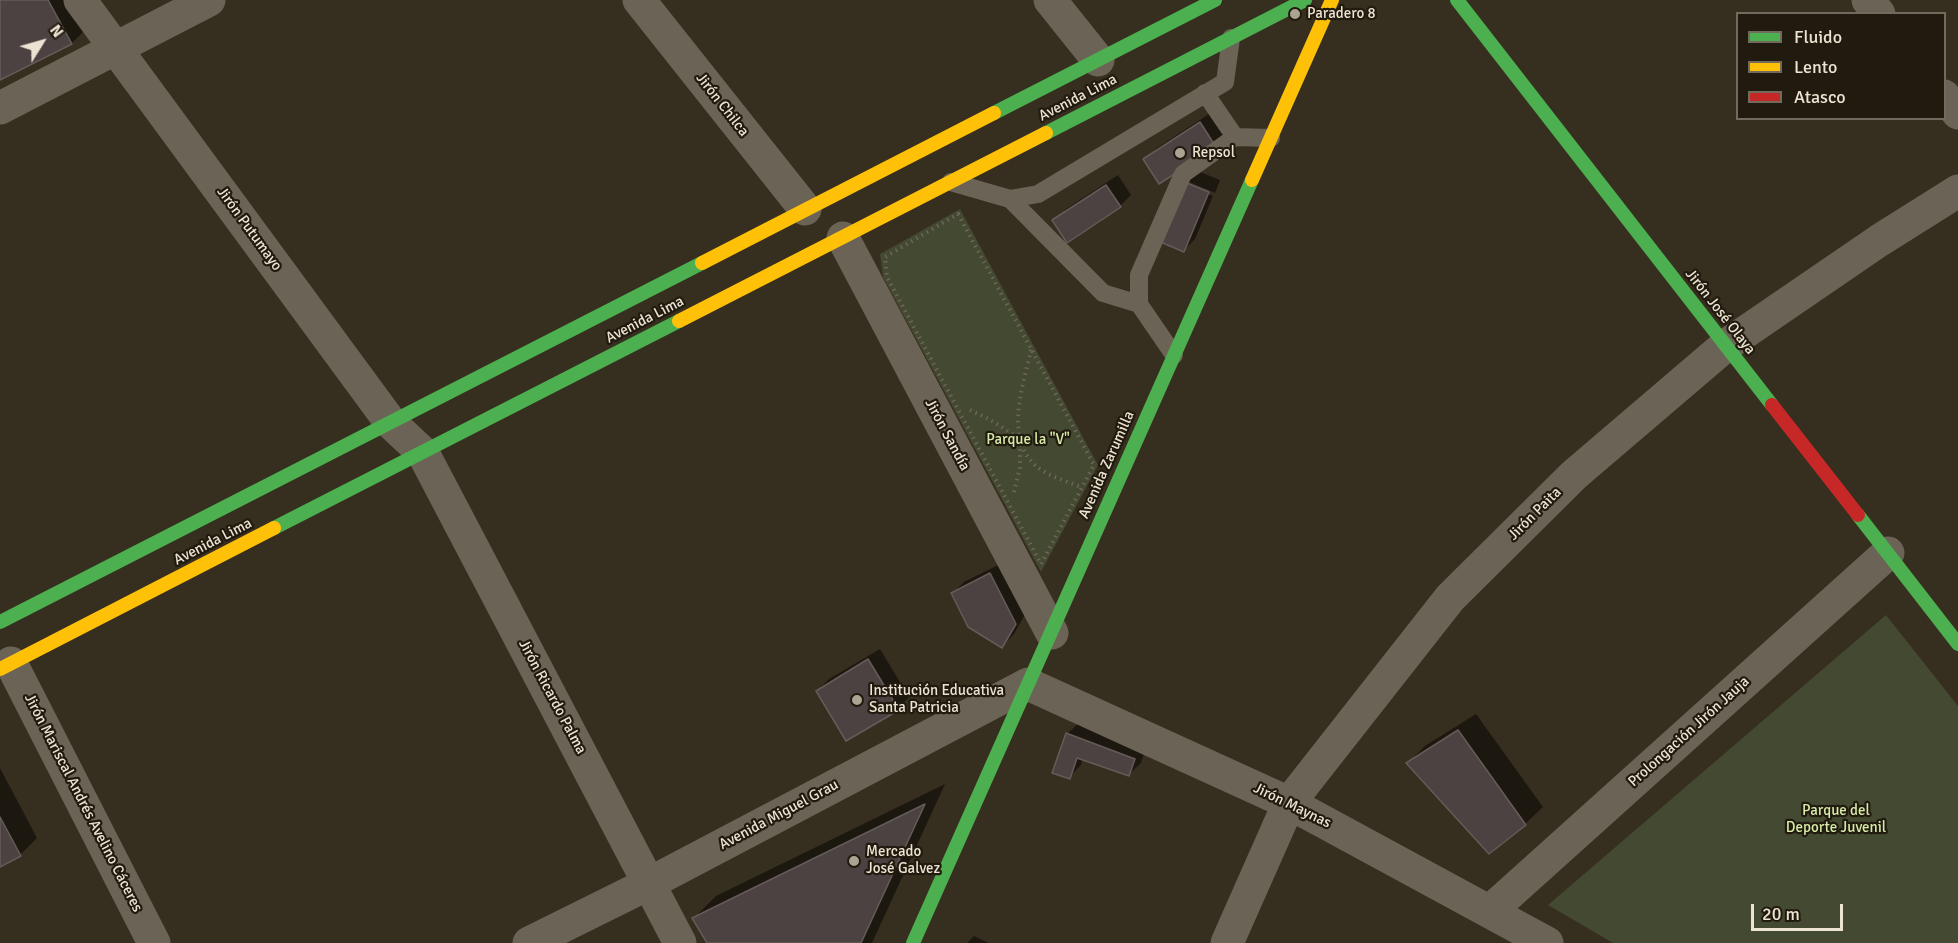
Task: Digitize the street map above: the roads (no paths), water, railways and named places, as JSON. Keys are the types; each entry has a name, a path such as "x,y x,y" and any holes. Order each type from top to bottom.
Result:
{"main road":[{"name":"Avenida Lima","path":"0,622 1215,0"},
{"name":"Avenida Lima","path":"6,666 1305,0"},
{"name":"Avenida Zarumilla","path":"913,943 1332,0"},
{"name":"Jirón José Olaya","path":"1457,0 1958,644"}],"street":[{"name":"Jirón Putumayo","path":"80,0 391,423 423,453"},
{"path":"0,108 209,0"},
{"name":"Jirón Chilca","path":"639,0 805,209"},
{"path":"1050,0 1098,60"},
{"path":"1868,0 1877,12"},
{"path":"1946,98 1958,113"},
{"name":"Jirón Paita","path":"1227,943 1290,803 1450,598 1574,475 1725,346 1880,240 1958,191"},
{"name":"Jirón Sandía","path":"843,238 1052,633"},
{"name":"Jirón Ricardo Palma","path":"423,453 680,943"},
{"name":"Prolongación Jirón Jauja","path":"1490,910 1888,554"},
{"name":"Jirón Mariscal Andrés Avelino Cáceres","path":"6,666 154,943"},
{"name":"Jirón Maynas","path":"1028,684 1290,803 1547,943"},
{"name":"Avenida Miguel Grau","path":"530,943 650,883 1028,684"}],"lane":[{"path":"1010,200 1038,194 1225,82 1231,38"},
{"path":"1205,93 1235,137"},
{"path":"1174,355 1139,304 1138,275 1183,174 1235,137 1270,138"},
{"path":"951,182 1010,200 1103,293 1139,304"}],"place":[{"name":"Paradero 8","path":"1295,14"},
{"name":"Repsol","path":"1180,153"},
{"name":"Institución Educativa Santa Patricia","path":"857,700"},
{"name":"Mercado José Galvez","path":"854,861"}],"park label":[{"name":"Parque la \"V\"","path":"1028,440"},
{"name":"Parque del Deporte Juvenil","path":"1836,820"}]}
